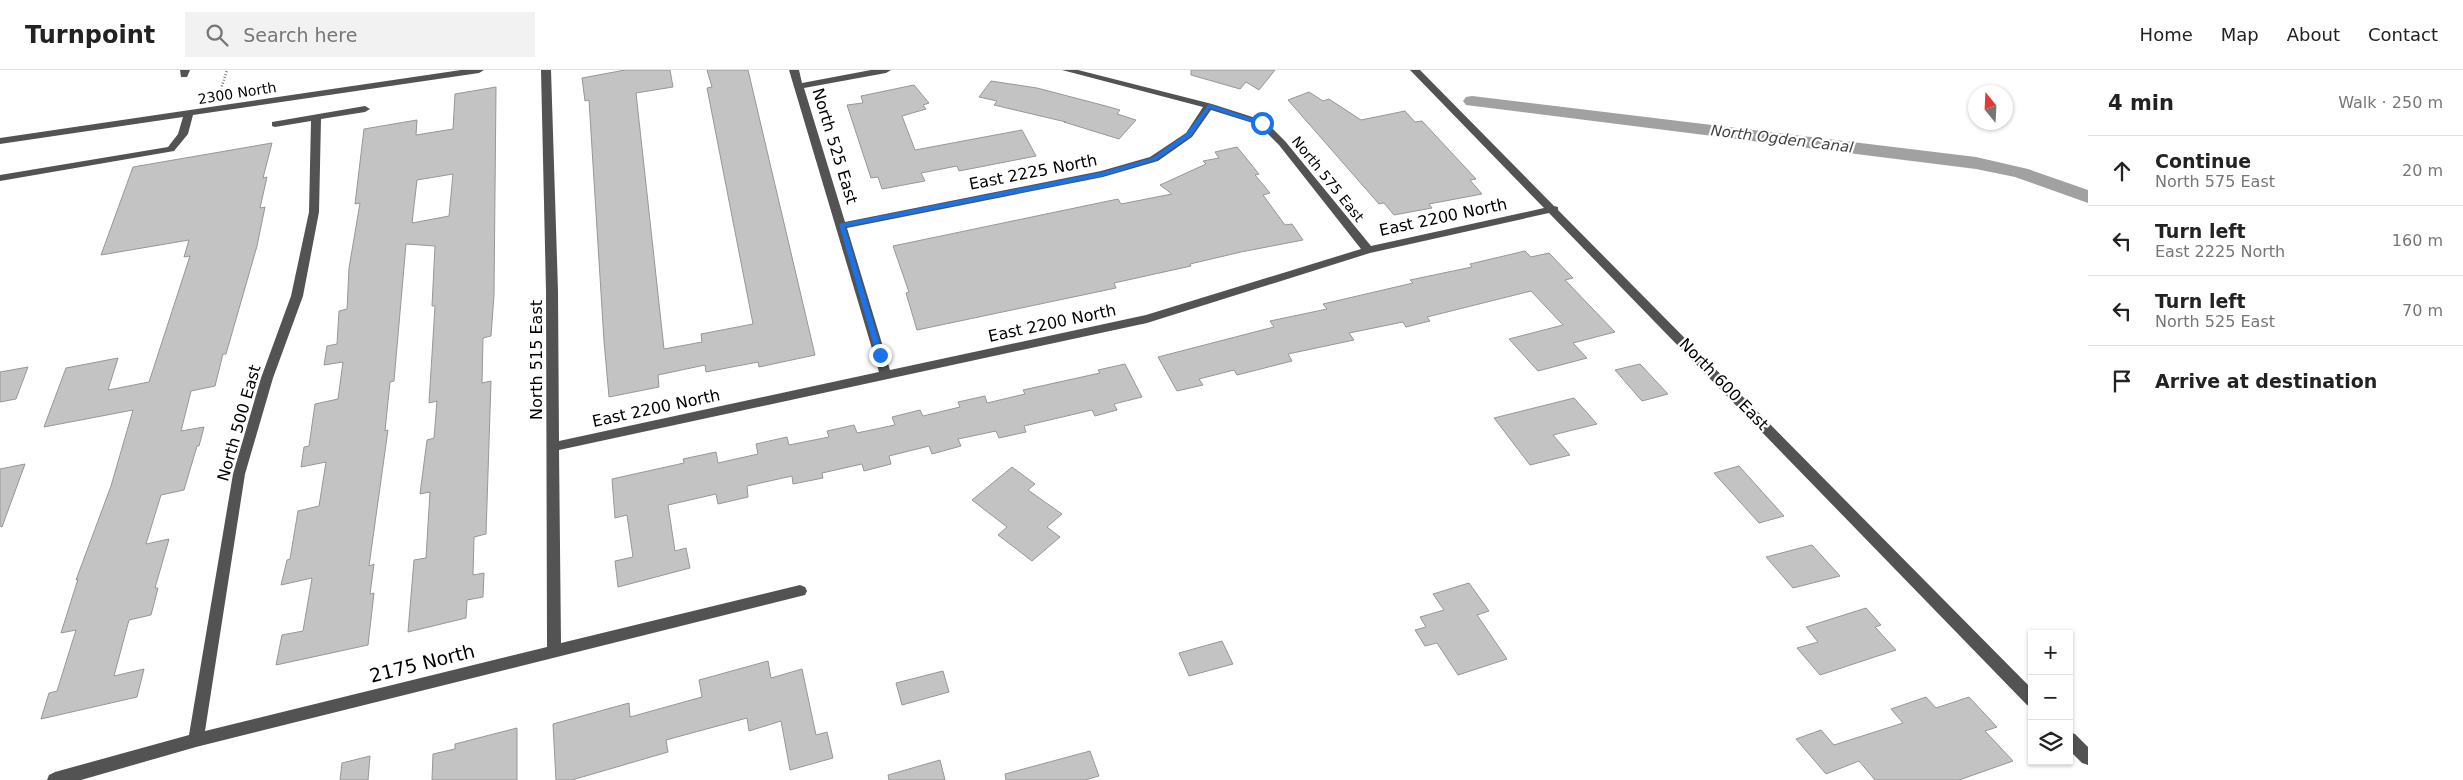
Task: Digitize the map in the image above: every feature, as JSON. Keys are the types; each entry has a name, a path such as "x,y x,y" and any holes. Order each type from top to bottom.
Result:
{"street":[{"name":"2300 North","path":"0,141 479,70"},
{"name":"North 515 East","path":"546,70 552,291 554,651"},
{"name":"North 525 East","path":"794,70 886,375"},
{"path":"800,86 886,70"},
{"name":"North 575 East","path":"1067,70 1209,106 1262,123 1282,143 1368,250"},
{"name":"North 600 East","path":"1415,70 2028,696"},
{"name":"East 2225 North","path":"842,226 1103,174 1154,159 1189,135 1209,106"},
{"path":"275,124 365,109"},
{"path":"0,178 172,149 183,134 189,114"},
{"name":"North 500 East","path":"196,740 239,474 267,378 297,296 314,212 316,118"},
{"name":"East 2200 North","path":"552,448 1147,319 1368,250 1554,210"},
{"name":"2175 North","path":"55,780 196,740 800,592"},
{"path":"2073,743 2088,758"}],"path":[{"path":"218,97 227,70"}],"building":[{"path":"625,70 670,70 673,87 636,93 664,349 702,342 701,334 753,324 707,88 712,87 707,70 748,70 815,355 759,367 758,362 706,372 705,365 658,375 659,387 609,397 589,100 585,101 582,78"},
{"path":"1191,70 1275,70 1259,90 1246,82 1240,89 1191,75"},
{"path":"991,81 1037,88 1102,105 1120,110 1117,114 1136,120 1119,139 1064,122 1066,122 994,105 997,101 979,97"},
{"path":"914,85 929,103 923,105 926,109 902,116 915,150 1022,130 1036,156 959,171 957,166 921,173 925,181 882,189 878,177 871,178 847,105 863,103 861,96"},
{"path":"496,87 494,295 491,336 483,338 482,383 491,381 486,534 474,537 473,575 484,573 483,597 467,600 466,618 408,632 414,560 426,558 430,492 420,494 427,440 434,438 437,401 429,403 435,306 432,306 435,246 406,244 394,381 390,382 385,431 388,430 369,566 374,564 370,594 374,593 368,645 276,665 282,635 303,631 312,578 281,585 287,560 290,559 298,511 319,506 326,462 301,467 304,447 309,446 315,404 338,399 343,362 324,365 327,346 337,344 339,311 347,309 349,268 360,203 355,204 364,129 417,120 416,135 453,129 455,94","holes":["453,174 449,216 412,223 417,180"]},
{"path":"1309,92 1323,101 1329,99 1361,120 1405,111 1415,122 1422,121 1476,179 1470,180 1482,194 1429,204 1432,208 1394,215 1384,203 1379,204 1288,100"},
{"path":"272,143 263,178 267,177 260,208 265,207 257,246 226,354 223,354 215,386 191,391 181,431 204,427 199,446 197,446 184,490 161,495 146,544 169,539 155,588 158,588 151,615 129,620 114,676 144,669 137,697 41,719 49,693 57,691 76,630 61,633 78,579 76,580 111,486 133,410 44,427 66,368 118,358 108,390 149,382 190,256 184,257 189,240 101,255 133,167"},
{"path":"1237,147 1259,174 1255,175 1270,193 1263,195 1285,225 1292,224 1303,240 1241,252 1190,264 1191,266 1114,283 1116,288 917,330 906,293 909,292 893,246 1118,199 1121,204 1172,194 1160,185 1206,164 1203,161 1219,158 1215,152"},
{"path":"1525,251 1531,257 1549,253 1573,278 1565,280 1615,332 1573,343 1587,358 1538,371 1509,339 1563,325 1531,291 1427,317 1430,321 1406,327 1403,322 1349,333 1354,340 1288,354 1292,361 1237,375 1234,370 1199,379 1203,385 1177,391 1158,357 1274,327 1270,321 1327,309 1323,304 1413,283 1410,280 1472,267 1470,264"},
{"path":"1125,364 1142,397 1114,404 1117,410 1095,416 1092,410 1024,426 1026,432 999,438 996,431 958,439 961,446 932,454 929,446 889,456 891,464 864,471 862,464 822,473 823,478 793,484 792,476 747,486 748,497 718,504 716,494 668,505 675,551 686,548 690,568 618,587 615,561 633,557 627,515 615,518 612,479 684,463 683,459 716,452 718,463 758,454 756,444 787,437 789,445 829,437 827,431 854,425 857,433 895,425 892,417 920,410 923,416 960,407 958,402 985,396 987,403 1025,394 1023,390 1100,373 1098,370"},
{"path":"1640,364 1668,394 1642,401 1615,370"},
{"path":"28,367 16,399 0,402 0,372"},
{"path":"1574,398 1597,424 1553,435 1570,455 1530,465 1494,418"},
{"path":"25,464 2,527 0,526 0,469"},
{"path":"1739,466 1784,516 1759,523 1714,473"},
{"path":"1012,467 1035,484 1028,490 1062,514 1047,527 1060,537 1032,561 998,535 1007,527 972,500"},
{"path":"1812,545 1840,576 1793,588 1766,557"},
{"path":"1469,583 1489,611 1477,615 1507,659 1458,675 1437,643 1425,646 1415,630 1426,627 1420,617 1444,610 1433,594"},
{"path":"1866,608 1881,625 1875,627 1896,650 1820,675 1797,648 1818,642 1806,627"},
{"path":"1222,641 1233,664 1189,676 1179,653"},
{"path":"768,661 771,678 802,669 816,735 827,732 833,758 790,770 781,721 749,731 747,718 666,740 668,752 572,780 556,780 553,724 629,703 630,717 702,697 699,680"},
{"path":"943,671 949,692 902,705 896,683"},
{"path":"1926,697 1936,708 1969,697 1997,727 1985,731 2013,761 1959,780 1875,780 1859,761 1826,774 1796,739 1821,730 1834,745 1903,723 1891,709"},
{"path":"517,728 517,780 432,780 433,754 455,749 455,744"},
{"path":"1090,751 1099,776 1085,780 1006,780 1005,774"},
{"path":"370,756 368,780 340,780 342,763"},
{"path":"940,760 945,780 889,780 888,775"}],"waterway":[{"name":"North Ogden Canal","path":"1472,101 1976,163 2021,173 2088,197"}],"route":[{"path":"880,355 842,226 1103,174 1154,159 1189,135 1209,106 1262,123"}]}
